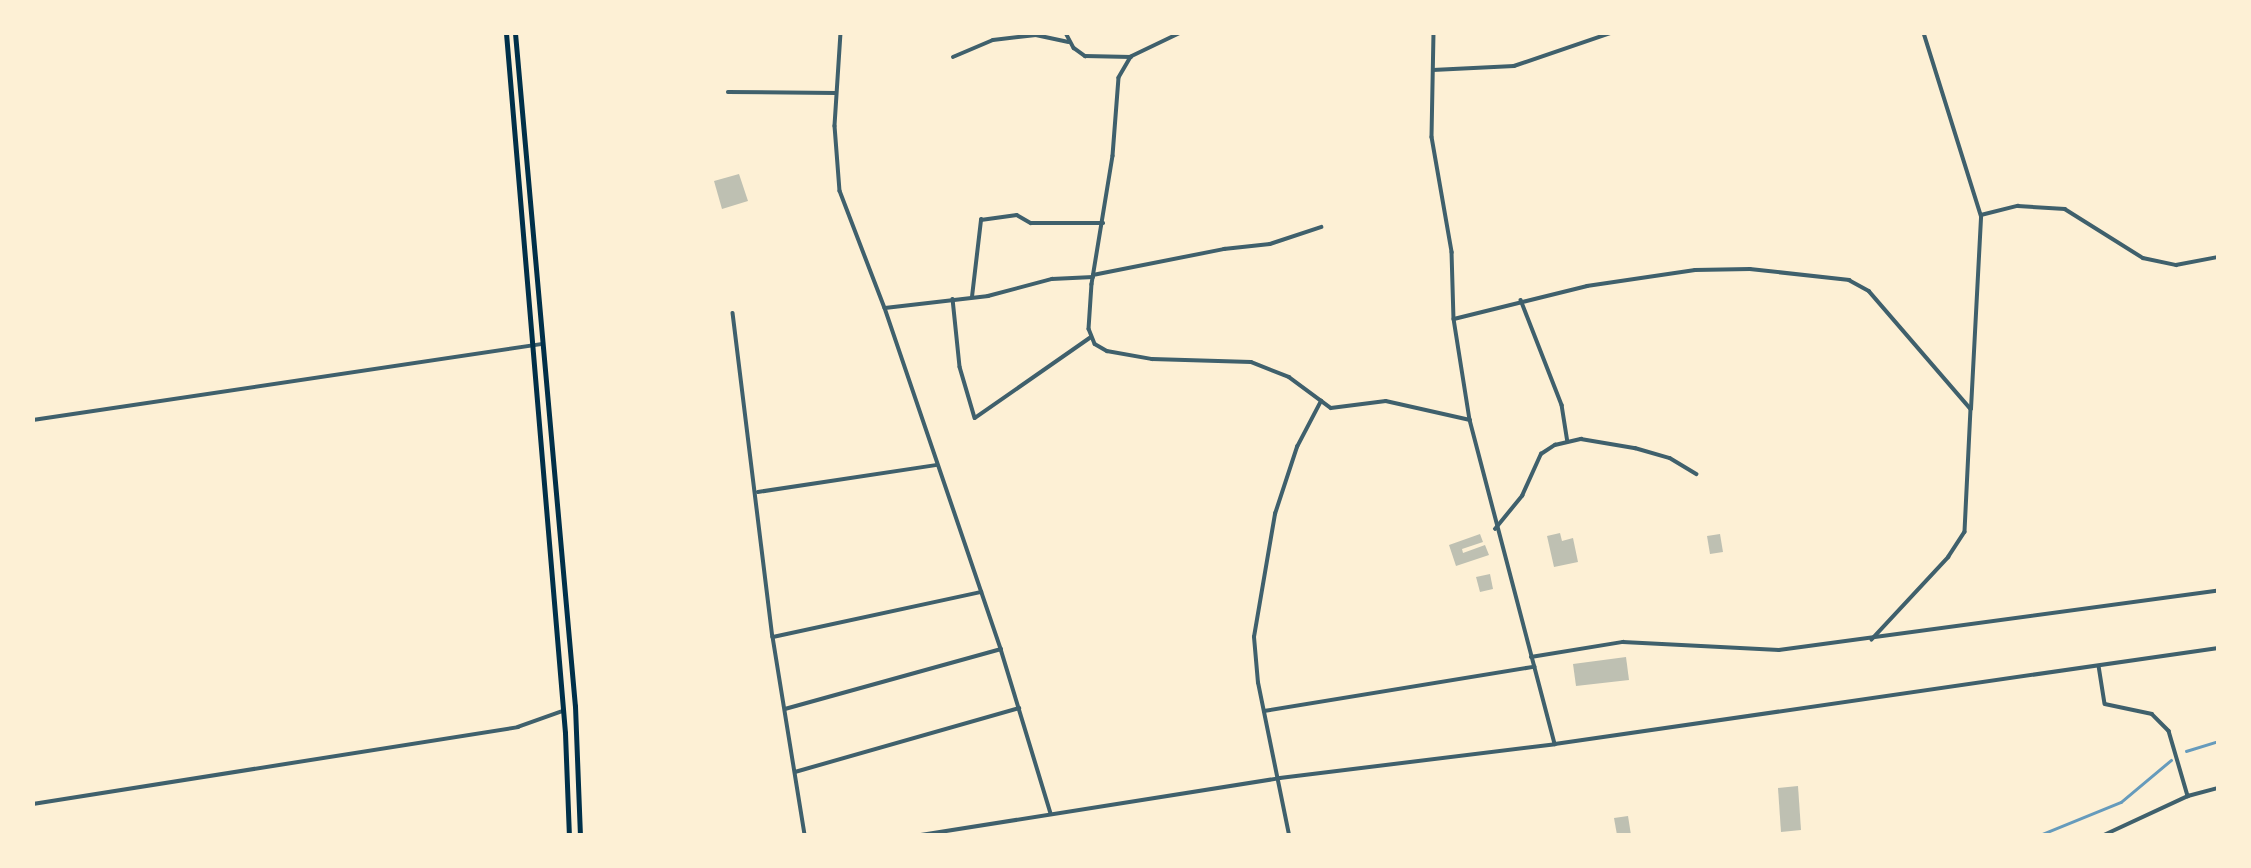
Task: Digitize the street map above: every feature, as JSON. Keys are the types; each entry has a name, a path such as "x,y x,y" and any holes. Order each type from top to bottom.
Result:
{"main road":[{"path":"506,33 564,710 569,835"},
{"path":"515,33 575,706 580,835"}],"street":[{"path":"841,33 836,93 840,191 885,307 1001,649 1051,814"},
{"path":"1066,33 1068,42"},
{"path":"953,57 993,40 1036,35 1068,42 1085,56 1131,57 1181,33"},
{"path":"1434,33 1432,137 1452,252 1454,319 1469,420 1555,744"},
{"path":"1433,71 1514,66 1611,33"},
{"path":"1872,640 1949,557 1965,533 1981,215 1924,33"},
{"path":"1131,57 1119,78 1103,223 1093,276 1091,337 1101,349 1119,355 1251,362 1289,377 1321,401 1338,409 1386,401 1469,420"},
{"path":"728,92 836,93"},
{"path":"1981,215 2018,206 2048,206 2076,214 2125,250 2160,263 2218,257"},
{"path":"972,297 981,219 1017,215 1031,223 1103,223"},
{"path":"885,307 972,297 1052,279 1093,276 1224,249 1270,244 1321,227"},
{"path":"1454,319 1521,300 1652,273 1750,269 1849,280 1869,291 1971,409"},
{"path":"953,299 960,367 975,418 1091,337"},
{"path":"1521,300 1562,405 1568,441"},
{"path":"733,313 758,492 764,587 805,835"},
{"path":"33,421 542,344"},
{"path":"1289,835 1280,778 1264,711 1254,637 1275,514 1297,447 1321,401"},
{"path":"1496,529 1522,496 1541,454 1568,441 1635,448 1670,458 1697,474"},
{"path":"758,492 937,465"},
{"path":"1531,657 1623,642 1753,650 1872,640 2217,591 2218,598"},
{"path":"773,637 981,592"},
{"path":"921,835 1280,778 1555,744 2218,648"},
{"path":"785,709 1001,649"},
{"path":"2098,665 2105,704 2152,715 2169,731 2188,796"},
{"path":"1264,711 1534,667"},
{"path":"794,772 1019,708"},
{"path":"33,804 518,727 564,710"},
{"path":"2104,835 2188,796 2218,789"}],"building":[{"path":"739,174 748,201 722,209 714,181"},
{"path":"1560,533 1562,541 1573,538 1578,562 1554,567 1547,536"},
{"path":"1480,534 1483,542 1462,549 1463,553 1485,545 1489,555 1456,566 1449,545"},
{"path":"1720,534 1723,552 1710,554 1707,536"},
{"path":"1490,574 1493,589 1480,592 1476,577"},
{"path":"1626,657 1629,680 1576,686 1573,664"},
{"path":"1798,786 1801,830 1781,832 1778,788"},
{"path":"1628,816 1631,835 1617,835 1614,818"}],"waterway":[{"path":"2186,751 2218,741"},
{"path":"2040,835 2121,802 2171,760"}]}
